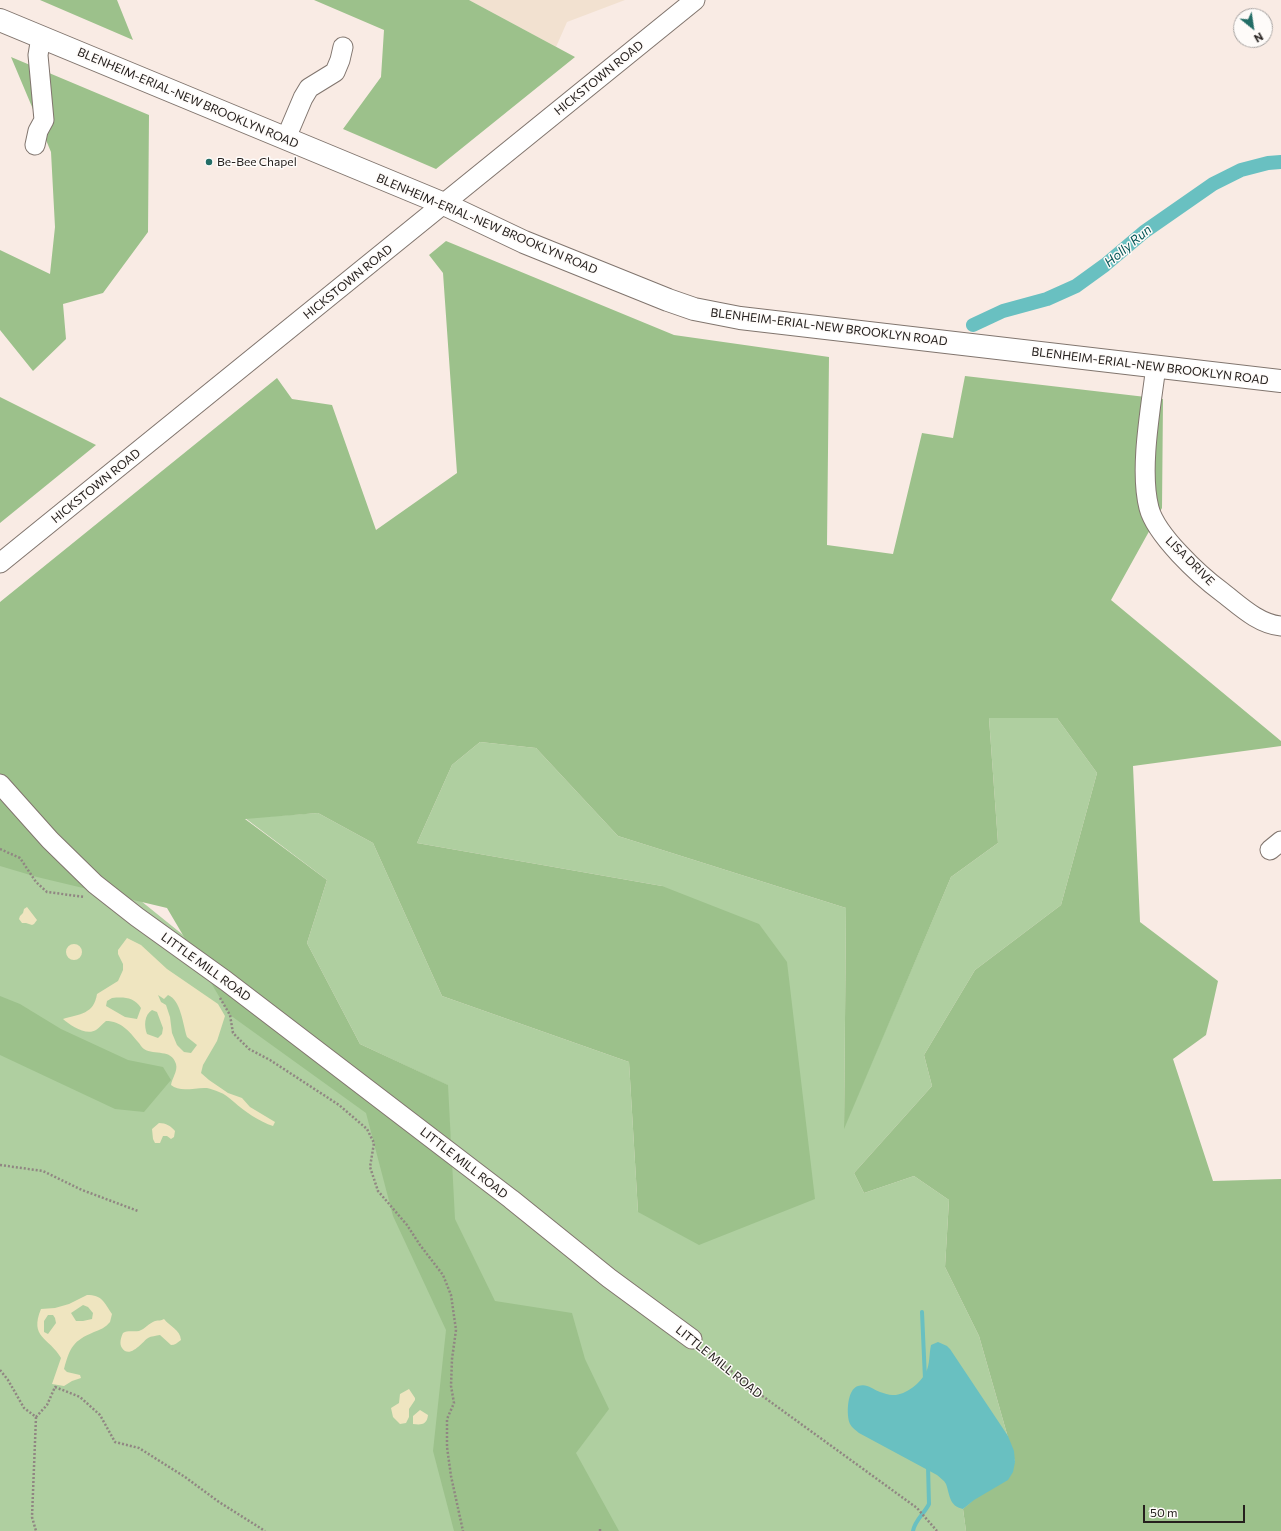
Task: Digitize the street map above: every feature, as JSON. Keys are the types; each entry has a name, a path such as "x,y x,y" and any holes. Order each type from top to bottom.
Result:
{"main road":[{"name":"BLENHEIM-ERIAL-NEW BROOKLYN ROAD","path":"0,20 444,204 524,242 694,309 740,318 1281,381"}],"street":[{"name":"HICKSTOWN ROAD","path":"0,563 695,0"},
{"path":"35,146 38,131 44,120 38,55 41,37"},
{"path":"286,138 303,98 309,88 335,72 343,47"},
{"name":"LISA DRIVE","path":"1156,366 1147,447 1146,482 1149,509 1160,529 1175,548 1211,583 1256,618 1274,626 1281,626"},
{"name":"LITTLE MILL ROAD","path":"0,784 50,840 101,889 233,986 511,1199 609,1278 692,1339"}],"path":[{"path":"0,849 20,858 36,882 47,892 83,897 90,900"},
{"path":"219,997 230,1015 233,1033 248,1049 270,1060 339,1105 367,1129 374,1143 370,1166 378,1191 407,1225 443,1275 451,1295 456,1330 452,1359 451,1386 454,1403 447,1419 447,1446 451,1476 462,1531"},
{"path":"0,1165 42,1171 82,1190 138,1211"},
{"name":"LITTLE MILL ROAD","path":"692,1339 761,1395 918,1508 937,1531"},
{"path":"0,1370 8,1380 24,1408 36,1416"},
{"path":"36,1531 32,1517 36,1416 47,1405 56,1387 80,1397 100,1415 115,1442 139,1448 184,1476 219,1502 265,1531"}],"shaded area":[{"path":"469,0 625,0 567,22 556,47"}],"green space":[{"path":"40,0 117,0 133,40"},
{"path":"314,0 469,0 575,57 436,169 343,129 381,77 384,30"},
{"path":"11,57 149,115 148,232 103,293 63,304 66,339 33,371 0,330 0,250 50,274 55,227 51,152"},
{"path":"446,241 674,335 829,357 827,545 893,554 922,433 953,438 965,376 1163,399 1162,508 1111,600 1281,741 1281,746 1133,766 1140,922 1218,981 1206,1035 1173,1059 1213,1181 1281,1179 1281,1531 966,1531 963,1509 1015,1462 979,1336 945,1267 949,1200 914,1176 864,1193 854,1173 932,1086 924,1055 975,970 1061,905 1097,773 1057,718 989,718 998,843 951,877 844,1129 846,908 618,836 536,748 480,742 452,765 417,843 662,886 759,924 787,962 815,1199 699,1245 638,1212 629,1062 442,996 373,843 318,813 245,819 327,880 307,943 360,1044 448,1085 455,1219 495,1301 572,1313 585,1359 609,1409 576,1453 619,1531 454,1531 433,1451 446,1330 393,1216 366,1113 230,1015 167,908 37,877 0,866 0,602 277,378 292,399 332,405 376,530 457,473 443,273 429,255"},
{"path":"0,397 96,445 0,523"},
{"path":"989,718 1057,718 1097,773 1061,905 975,970 924,1055 932,1086 854,1173 864,1193 914,1176 949,1200 945,1267 979,1336 1015,1462 963,1509 966,1531 0,1531 0,853 141,901 451,1151 447,1085 360,1044 307,943 327,880 245,818 318,813 373,843 442,996 629,1062 638,1212 662,886 417,843 452,765 480,742 536,748 618,836 846,908 844,1127 951,877 998,843"},
{"path":"0,996 20,1004 61,1029 128,1060 163,1067 171,1080 144,1112 115,1109 0,1055"}],"sand":[{"path":"27,907 37,920 32,925 22,923 19,919 24,909"},
{"path":"127,938 141,945 167,969 218,1004 225,1016 217,1041 203,1065 201,1073 228,1093 242,1098 250,1107 275,1122 273,1126 252,1116 225,1095 216,1091 207,1088 179,1089 171,1085 176,1069 174,1059 167,1054 148,1051 142,1048 135,1038 120,1025 111,1021 106,1021 96,1030 88,1032 74,1027 63,1019 85,1012 93,1006 97,994 118,981 123,970 123,964 118,954 118,950","holes":["158,995 164,999 168,995 179,1007 187,1037 197,1045 191,1053 184,1052 177,1045 172,1033 170,1017 166,1005 161,1002","112,998 128,998 138,1004 141,1008 137,1019 125,1017 106,1006 107,1001","152,1010 157,1012 163,1028 162,1034 158,1038 147,1034 145,1021 149,1012"]},
{"path":"74,944 80,946 82,952 80,958 74,960 68,958 66,952 68,946"},
{"path":"159,1123 166,1124 172,1128 175,1131 174,1137 171,1139 167,1136 163,1136 160,1143 155,1143 152,1129"},
{"path":"87,1295 92,1295 102,1300 112,1314 110,1322 107,1325 81,1338 73,1346 68,1355 64,1369 67,1372 80,1375 81,1378 64,1386 52,1384 61,1358 39,1332 37,1326 41,1309 55,1308 69,1304","holes":["83,1305 88,1307 93,1313 92,1319 76,1321 71,1313","48,1315 53,1315 56,1323 48,1334 44,1332 44,1321"]},
{"path":"164,1319 179,1333 181,1340 177,1343 171,1345 160,1335 148,1338 133,1351 125,1351 122,1348 120,1343 123,1333 129,1331 139,1331 155,1321"},
{"path":"409,1389 415,1400 409,1409 409,1417 406,1423 400,1424 393,1417 391,1408 399,1403 400,1394"},
{"path":"420,1410 428,1415 425,1423 413,1424 413,1416"}],"water":[{"path":"938,1342 950,1349 1008,1436 1014,1451 1015,1462 1013,1472 1008,1480 974,1500 963,1509 958,1508 953,1503 949,1496 946,1484 937,1475 859,1433 851,1425 848,1415 848,1403 850,1397 854,1388 858,1386 864,1385 880,1392 892,1395 897,1395 912,1388 926,1372 931,1345"}],"waterway":[{"name":"Holly Run","path":"973,325 1003,311 1047,299 1076,286 1105,265 1144,232 1213,184 1241,170 1268,163 1281,162"},
{"path":"922,1312 925,1379"},
{"path":"913,1531 929,1504 928,1466"}],"place":[{"name":"Be-Bee Chapel","path":"209,162"}]}
